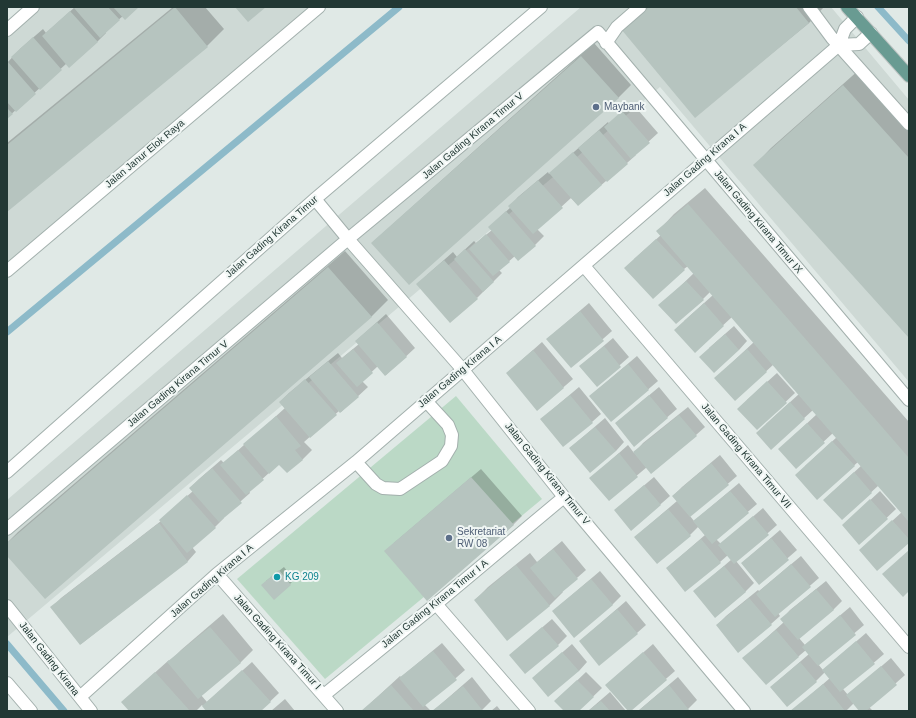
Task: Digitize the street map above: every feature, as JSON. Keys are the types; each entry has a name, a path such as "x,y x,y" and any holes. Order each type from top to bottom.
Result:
{"main road":[{"path":"847,7 909,76"}],"street":[{"path":"7,30 33,7"},
{"name":"Jalan Janur Elok Raya","path":"7,271 319,7"},
{"name":"Jalan Gading Kirana Timur","path":"7,472 315,199 541,7"},
{"path":"606,43 617,27 640,7"},
{"path":"809,7 839,45 909,124"},
{"path":"839,45 844,29 857,18"},
{"name":"Jalan Gading Kirana Timur V","path":"7,529 348,240 598,32"},
{"name":"Jalan Gading Kirana Timur IX","path":"598,32 909,400"},
{"path":"839,45 859,44 871,33"},
{"name":"Jalan Gading Kirana I A","path":"80,697 217,574 356,462 839,45"},
{"name":"Jalan Gading Kirana Timur V","path":"315,199 348,240 463,370 564,497 744,711"},
{"name":"Jalan Gading Kirana Timur VII","path":"584,266 909,647"},
{"path":"356,462 376,484 383,488 400,490 442,461 451,446 452,435 448,425 426,401"},
{"name":"Jalan Gading Kirana Timur I A","path":"324,695 564,497"},
{"name":"Jalan Gading Kirana Timur I","path":"217,574 337,711"},
{"path":"436,604 529,711"},
{"name":"Jalan Gading Kirana","path":"7,606 91,711"},
{"path":"7,683 31,711"}],"shaded area":[{"path":"30,7 327,7 7,277 7,26"},
{"path":"581,7 831,7 909,100 909,382 660,87 7,637 7,500"}],"green space":[{"path":"456,396 542,499 325,679 237,579"}],"building":[{"path":"108,7 120,20 100,38 74,8"},
{"path":"113,7 139,7 125,20"},
{"path":"175,7 208,47 7,212 7,145"},
{"path":"235,7 266,7 248,22"},
{"path":"649,7 796,7 809,23 695,118 621,29"},
{"path":"70,11 98,42 69,68 42,36"},
{"path":"33,37 62,70 40,90 11,57"},
{"path":"581,56 619,98 409,285 371,243"},
{"path":"8,62 36,94 16,112 7,102"},
{"path":"843,85 909,158 909,338 753,165"},
{"path":"7,108 13,114 7,119"},
{"path":"622,111 650,143 631,159 604,127"},
{"path":"599,130 628,164 607,182 578,148"},
{"path":"573,152 602,185 578,206 549,173"},
{"path":"538,180 563,208 533,234 508,206"},
{"path":"688,204 909,458 909,522 656,231"},
{"path":"506,211 536,246 518,261 488,227"},
{"path":"486,234 510,262 493,276 469,249"},
{"path":"656,239 685,270 653,299 624,268"},
{"path":"465,249 494,282 483,292 454,259"},
{"path":"444,260 478,299 450,323 416,284"},
{"path":"328,267 372,317 45,599 7,556 7,543"},
{"path":"686,281 704,300 676,324 658,305"},
{"path":"704,303 724,326 695,353 674,330"},
{"path":"580,311 604,341 571,368 546,339"},
{"path":"377,322 407,357 385,376 355,341"},
{"path":"725,334 739,350 714,373 699,357"},
{"path":"604,346 621,367 597,387 579,366"},
{"path":"353,349 373,373 357,387 336,363"},
{"path":"747,349 767,372 735,401 714,378"},
{"path":"533,350 564,388 537,411 506,373"},
{"path":"328,361 359,397 340,413 309,377"},
{"path":"628,364 649,390 611,422 589,396"},
{"path":"305,379 337,415 310,438 279,402"},
{"path":"767,381 787,403 757,430 737,409"},
{"path":"570,395 593,423 563,447 540,419"},
{"path":"649,395 668,418 634,447 615,423"},
{"path":"790,402 805,419 771,450 756,433"},
{"path":"679,415 697,436 651,474 633,452"},
{"path":"276,416 301,446 295,450 303,460 287,473 279,465 269,474 243,444"},
{"path":"807,423 825,443 796,469 778,449"},
{"path":"595,427 616,451 590,473 569,448"},
{"path":"832,441 855,466 817,500 795,475"},
{"path":"238,450 264,480 246,495 220,465"},
{"path":"619,453 638,477 609,501 589,478"},
{"path":"711,463 729,485 690,517 672,496"},
{"path":"212,468 242,503 219,522 189,488"},
{"path":"854,472 872,493 842,520 823,500"},
{"name":"Sekretariat RW 08","path":"471,477 514,525 427,601 384,551"},
{"path":"644,485 661,505 631,531 614,510"},
{"path":"730,491 749,513 712,544 693,521"},
{"path":"187,495 216,528 187,553 159,520"},
{"path":"870,499 888,519 859,545 842,525"},
{"path":"668,509 691,536 657,564 634,537"},
{"path":"753,516 769,535 734,564 718,545"},
{"path":"892,520 909,539 909,543 877,571 859,550"},
{"path":"159,523 188,562 80,645 50,607"},
{"path":"771,538 789,560 759,585 741,563"},
{"path":"701,539 721,563 685,592 666,568"},
{"path":"553,549 578,579 555,598 530,568"},
{"path":"909,550 909,591 903,597 882,574"},
{"path":"791,564 811,587 775,617 756,594"},
{"path":"516,565 550,606 507,641 474,600"},
{"path":"724,566 746,592 715,618 693,591"},
{"name":"KG 209","path":"279,570 291,585 274,600 261,585"},
{"path":"591,579 613,605 574,638 552,611"},
{"path":"816,589 834,610 798,640 780,619"},
{"path":"749,598 772,625 738,653 716,625"},
{"path":"617,609 638,634 599,666 579,641"},
{"path":"840,615 856,635 818,666 802,647"},
{"path":"210,627 241,663 198,699 167,662"},
{"path":"542,627 559,646 525,674 509,655"},
{"path":"776,630 799,657 766,685 742,658"},
{"path":"856,641 875,664 840,692 822,670"},
{"path":"433,651 457,680 423,707 399,678"},
{"path":"562,652 579,671 548,697 532,678"},
{"path":"643,652 667,680 631,711 628,711 605,685"},
{"path":"800,662 817,682 787,707 770,687"},
{"path":"881,666 897,685 866,711 859,711 846,695"},
{"path":"242,670 271,702 261,711 206,711 202,706"},
{"path":"155,672 190,711 129,711 121,702"},
{"path":"577,680 594,697 579,711 564,711 554,701"},
{"path":"823,684 845,711 790,711"},
{"path":"391,685 414,711 361,711"},
{"path":"669,685 689,710 688,711 638,711"},
{"path":"463,686 483,711 432,711"},
{"path":"601,701 610,711 588,711"}],"waterway":[{"path":"7,332 399,7"},
{"path":"878,7 909,41"},
{"path":"7,644 64,711"}],"place":[{"name":"Maybank","path":"596,107"},
{"name":"Sekretariat RW 08","path":"449,538"},
{"name":"KG 209","path":"277,577"}]}
